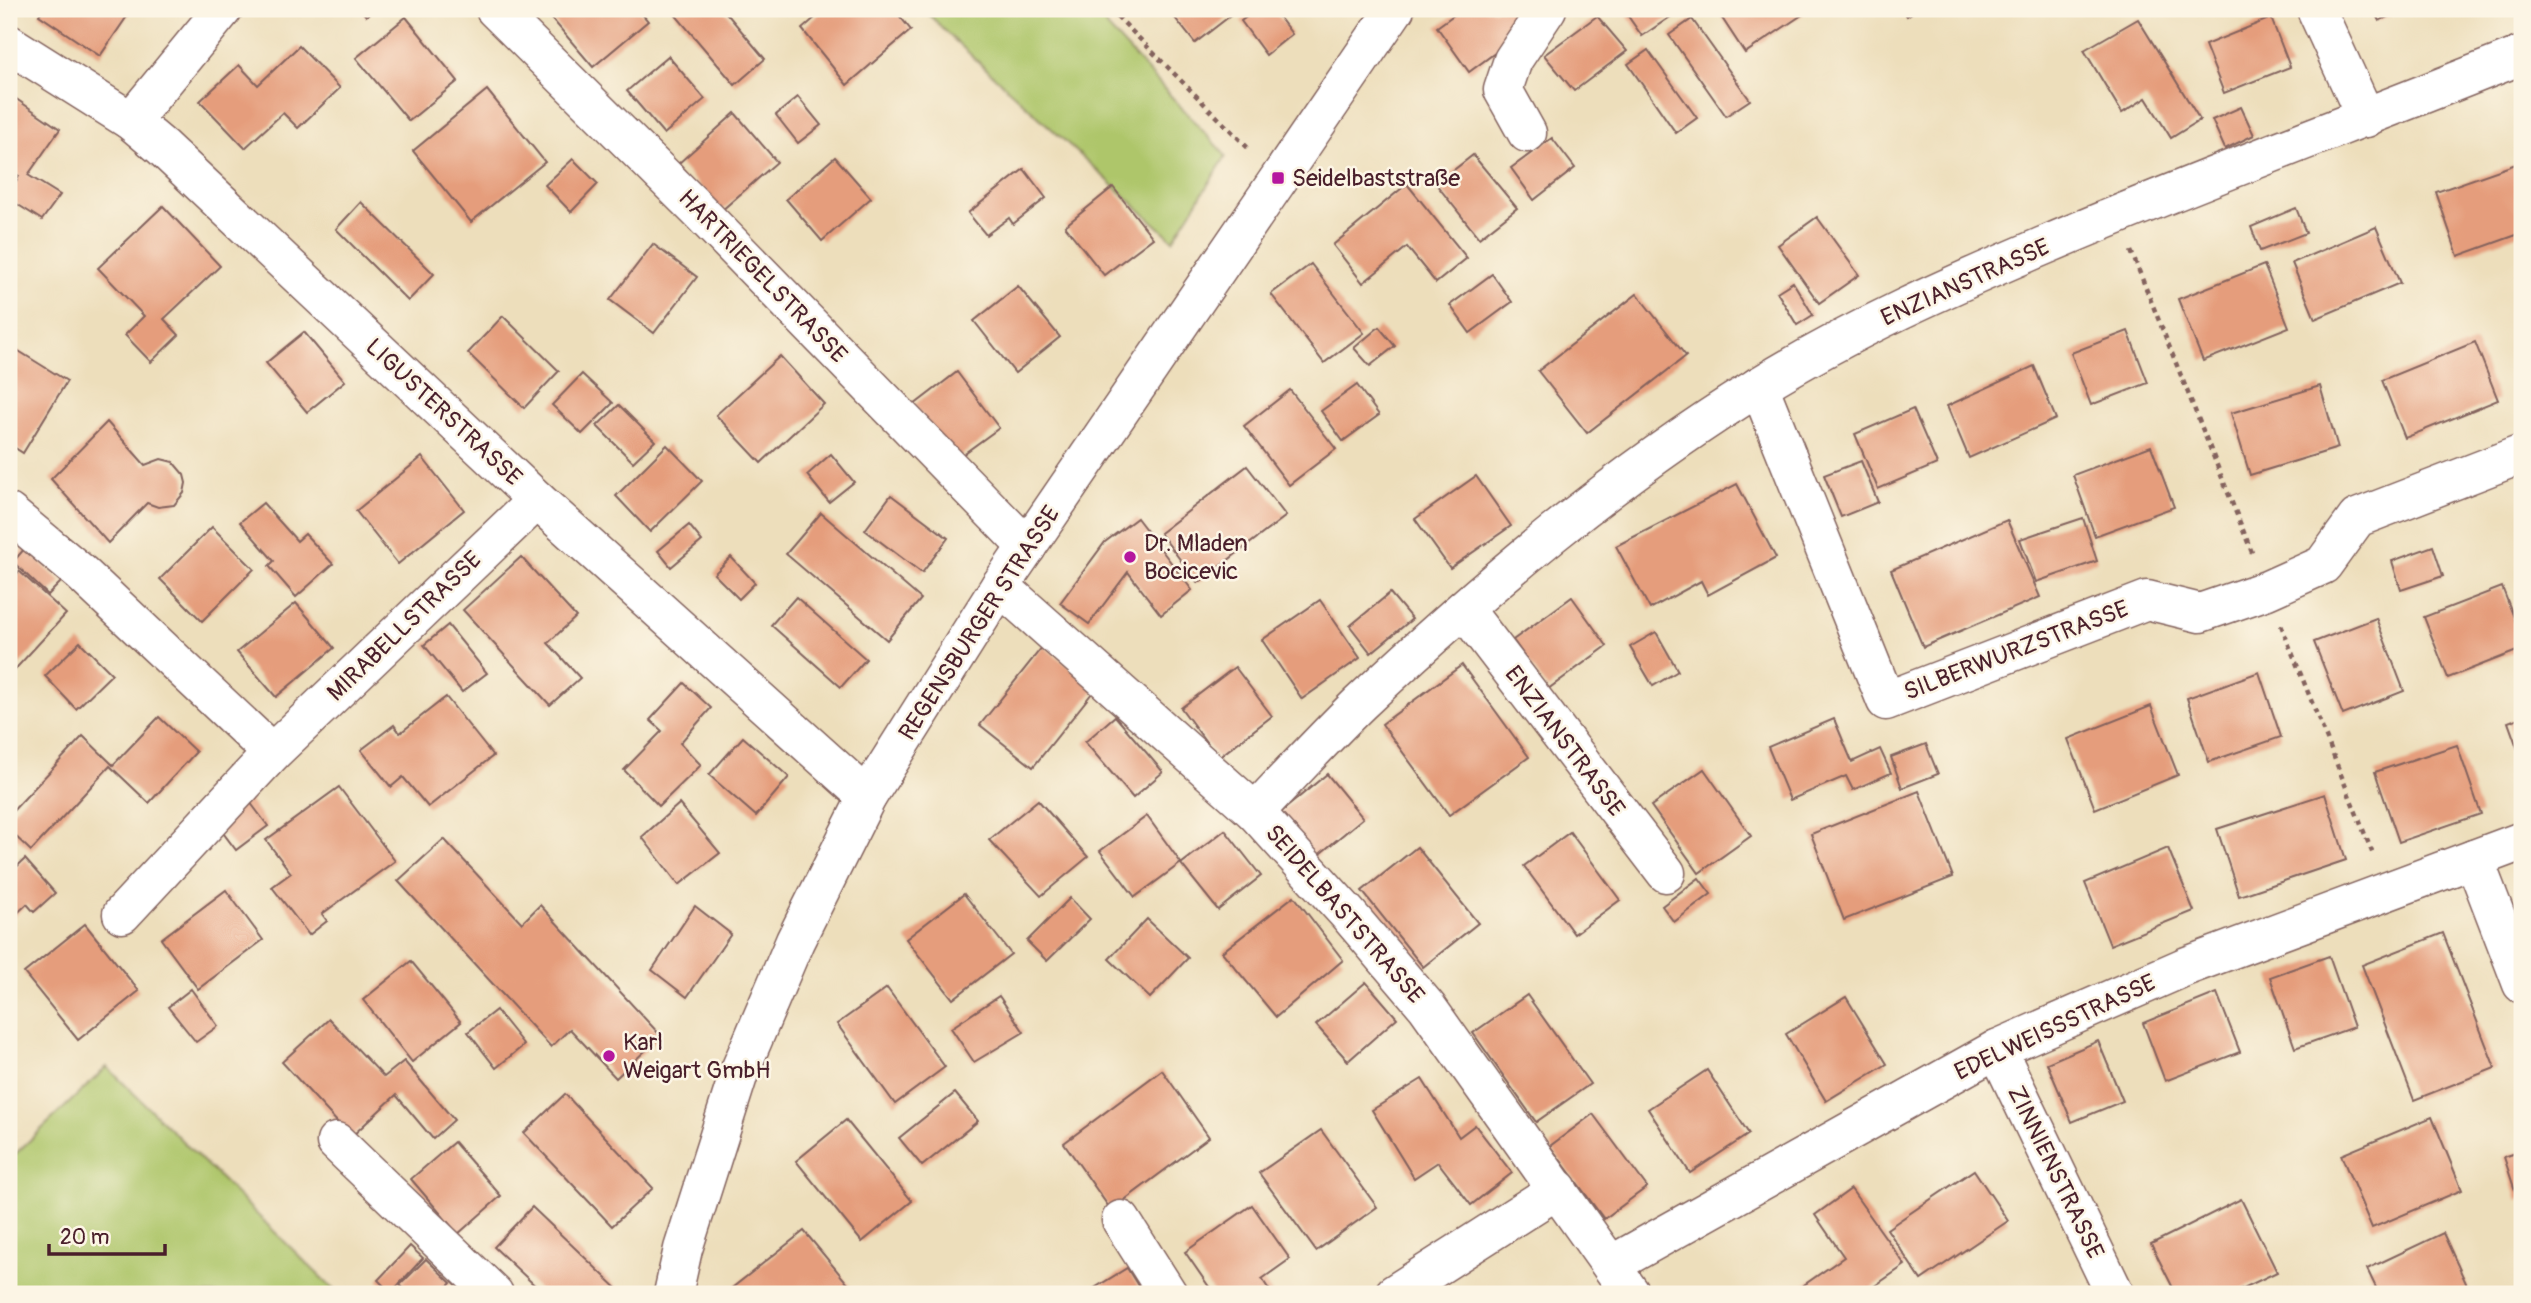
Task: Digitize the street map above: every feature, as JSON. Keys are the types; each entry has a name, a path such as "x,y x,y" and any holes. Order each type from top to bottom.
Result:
{"street":[{"path":"131,121 223,9"},
{"name":"HARTRIEGELSTRASSE","path":"495,9 698,210 1027,547"},
{"name":"REGENSBURGER STRASSE","path":"673,1294 683,1249 740,1070 795,941 867,796 1000,586 1395,9"},
{"path":"1527,133 1503,90 1513,60 1547,9"},
{"path":"2316,9 2366,118"},
{"name":"LIGUSTERSTRASSE","path":"9,44 131,121 162,147 537,500 867,796"},
{"name":"ENZIANSTRASSE","path":"1255,812 1357,707 1464,609 1626,476 1759,386 1871,324 2001,264 2117,215 2522,55"},
{"name":"SILBERWURZSTRASSE","path":"1759,386 1886,701 2147,600 2200,613 2267,590 2323,565 2357,518 2522,454"},
{"name":"MIRABELLSTRASSE","path":"122,914 272,753 537,500"},
{"path":"9,513 81,573 272,753"},
{"name":"SEIDELBASTSTRASSE","path":"1000,586 1255,812 1347,913 1427,1007 1621,1280"},
{"name":"ENZIANSTRASSE","path":"1464,609 1666,873"},
{"name":"EDELWEISSSTRASSE","path":"1621,1280 1997,1049 2187,965 2522,841"},
{"path":"2474,859 2522,984"},
{"name":"ZINNIENSTRASSE","path":"1997,1049 2115,1294"},
{"path":"335,1142 494,1294"},
{"path":"1394,1294 1558,1189"},
{"path":"1121,1220 1168,1294"}],"path":[{"path":"1110,9 1278,178"}],"green space":[{"path":"924,9 1091,9 1226,156 1173,240 948,34"},
{"path":"107,1067 338,1294 9,1294 9,1160"}],"building":[{"path":"43,9 132,9 100,56 39,15"},
{"path":"361,9 375,9 366,16"},
{"path":"552,9 638,9 648,21 593,67 547,13"},
{"path":"677,9 723,9 765,59 735,85 673,12"},
{"path":"825,9 894,9 911,30 847,85 802,29"},
{"path":"1168,9 1239,9 1195,43"},
{"path":"1257,9 1273,9 1292,34 1266,55 1241,21"},
{"path":"1462,9 1517,9 1530,27 1469,72 1437,27"},
{"path":"1623,9 1682,9 1642,36"},
{"path":"1716,9 1811,9 1745,53"},
{"path":"1902,9 1917,9 1907,16"},
{"path":"2373,9 2404,9 2379,21"},
{"path":"1597,16 1627,51 1574,91 1544,55"},
{"path":"406,17 458,81 409,121 356,58"},
{"path":"2271,18 2290,67 2224,93 2205,45"},
{"path":"1692,19 1750,100 1726,116 1669,35"},
{"path":"2138,19 2200,120 2171,138 2146,98 2122,113 2084,50"},
{"path":"299,46 340,88 298,128 283,113 245,148 200,101 239,65 258,85"},
{"path":"1648,50 1697,118 1676,133 1628,64"},
{"path":"668,56 705,99 664,134 627,91"},
{"path":"487,90 545,162 471,222 413,151"},
{"path":"9,94 60,129 28,175 60,195 42,220 9,199 9,192 19,176 9,169"},
{"path":"798,97 821,125 798,143 776,115"},
{"path":"2241,107 2254,135 2225,149 2212,120"},
{"path":"735,113 777,162 721,211 679,163"},
{"path":"1552,138 1575,168 1534,200 1511,168"},
{"path":"1473,155 1517,208 1479,238 1436,184"},
{"path":"835,157 871,198 822,241 786,199"},
{"path":"573,159 598,184 571,212 545,185"},
{"path":"2516,164 2522,183 2522,233 2458,256 2436,192"},
{"path":"1024,169 1046,198 1013,224 1009,218 986,235 968,213"},
{"path":"1407,184 1467,258 1436,283 1407,247 1363,283 1333,245"},
{"path":"1113,187 1153,238 1104,275 1065,226"},
{"path":"361,202 434,274 408,301 336,229"},
{"path":"163,206 220,266 164,319 179,335 151,362 125,335 144,316 98,268"},
{"path":"2296,208 2306,233 2260,251 2251,227"},
{"path":"1817,217 1859,275 1819,303 1778,245"},
{"path":"2376,227 2400,283 2315,319 2292,263"},
{"path":"653,244 697,277 654,333 610,300"},
{"path":"1311,264 1364,333 1324,363 1271,294"},
{"path":"2264,265 2289,327 2203,361 2178,299"},
{"path":"1492,274 1512,302 1470,333 1450,305"},
{"path":"1793,282 1813,315 1797,325 1777,292"},
{"path":"1018,286 1060,337 1015,373 974,321"},
{"path":"1637,294 1686,356 1587,433 1538,371"},
{"path":"503,316 559,371 524,408 468,353"},
{"path":"1379,327 1395,346 1370,366 1354,348"},
{"path":"2128,331 2148,383 2091,405 2071,353"},
{"path":"304,332 345,381 307,412 266,363"},
{"path":"2475,342 2498,400 2405,438 2382,380"},
{"path":"9,345 67,381 23,453 9,444"},
{"path":"780,356 824,404 761,463 716,415"},
{"path":"2034,366 2056,419 1969,458 1947,406"},
{"path":"957,372 999,428 955,460 914,405"},
{"path":"582,374 613,403 582,434 552,405"},
{"path":"1357,385 1379,415 1343,441 1321,411"},
{"path":"2320,386 2338,448 2250,475 2231,413"},
{"path":"1290,390 1336,449 1289,485 1244,426"},
{"path":"619,405 655,441 633,462 597,426"},
{"path":"1913,409 1937,464 1878,489 1855,434"},
{"path":"107,422 145,465 161,459 173,462 184,475 186,483 184,493 174,505 158,507 147,503 108,543 51,479"},
{"path":"667,445 702,481 650,532 616,496"},
{"path":"2151,446 2174,507 2095,536 2073,475"},
{"path":"831,454 854,482 829,502 807,475"},
{"path":"422,457 464,510 398,564 356,511"},
{"path":"1861,461 1878,502 1841,517 1824,475"},
{"path":"1247,466 1286,516 1198,583 1160,533"},
{"path":"1476,476 1511,526 1450,568 1415,519"},
{"path":"1737,484 1776,558 1708,595 1701,581 1650,609 1616,546"},
{"path":"891,495 948,538 922,573 865,530"},
{"path":"263,503 297,541 305,534 333,564 296,597 269,566 274,561 240,522"},
{"path":"821,513 921,599 887,640 786,554"},
{"name":"Dr. Mladen Bocicevic","path":"1137,518 1192,590 1161,615 1128,572 1089,624 1060,603 1105,542"},
{"path":"2083,518 2097,561 2036,582 2020,539"},
{"path":"2007,520 2040,597 1923,647 1891,570"},
{"path":"689,525 702,541 671,567 658,551"},
{"path":"212,527 254,569 202,621 160,579"},
{"path":"2433,546 2443,576 2401,590 2392,561"},
{"path":"25,548 61,582 48,595 13,562"},
{"path":"521,557 576,617 548,643 580,678 550,705 463,610"},
{"path":"731,557 755,583 739,599 714,574"},
{"path":"19,571 66,614 9,676 9,583"},
{"path":"2502,587 2522,638 2522,649 2448,678 2424,617"},
{"path":"1390,593 1412,619 1371,653 1350,626"},
{"path":"796,597 866,659 841,687 771,625"},
{"path":"1572,597 1607,646 1548,689 1513,640"},
{"path":"1320,600 1360,658 1302,699 1262,640"},
{"path":"296,603 334,648 276,697 237,652"},
{"path":"2376,618 2404,691 2343,715 2314,642"},
{"path":"448,625 487,673 462,692 424,645"},
{"path":"1656,632 1678,671 1653,686 1630,647"},
{"path":"80,642 112,674 76,709 45,676"},
{"path":"1043,646 1096,688 1033,767 980,725"},
{"path":"1462,665 1529,757 1449,815 1382,724"},
{"path":"1235,667 1272,716 1218,758 1181,708"},
{"path":"2259,672 2281,737 2209,762 2187,698"},
{"path":"684,683 711,708 680,743 701,765 659,806 624,770 662,731 650,720"},
{"path":"446,697 493,756 428,807 403,777 391,787 361,750 394,725 400,733"},
{"path":"2151,706 2178,775 2095,809 2068,739"},
{"path":"1115,716 1163,772 1133,798 1085,742"},
{"path":"159,717 196,752 149,803 110,766 31,851 9,830 9,815 83,736 113,765"},
{"path":"2522,717 2522,761 2508,722"},
{"path":"1834,719 1852,762 1880,749 1891,773 1853,790 1846,776 1790,800 1768,747"},
{"path":"743,737 789,777 756,816 709,775"},
{"path":"1926,744 1938,774 1902,788 1891,757"},
{"path":"2457,745 2481,814 2399,842 2375,772"},
{"path":"1704,769 1751,836 1699,873 1651,806"},
{"path":"1327,774 1363,818 1316,857 1280,813"},
{"path":"339,787 395,861 322,914 327,921 309,935 272,887 291,873 266,840"},
{"path":"1919,791 1953,877 1844,920 1811,834"},
{"path":"2325,794 2346,860 2239,896 2217,829"},
{"path":"247,798 268,826 236,850 215,822"},
{"path":"1038,800 1088,857 1041,896 989,840"},
{"path":"679,804 720,853 679,885 642,837"},
{"path":"1147,816 1181,863 1135,897 1100,851"},
{"path":"1225,830 1261,876 1218,910 1181,864"},
{"path":"1570,832 1620,900 1574,934 1524,866"},
{"path":"444,839 522,923 540,905 661,1036 616,1078 570,1029 551,1047 398,881"},
{"path":"1417,847 1478,923 1423,967 1362,891"},
{"path":"2168,848 2194,911 2110,945 2085,883"},
{"path":"25,859 55,893 34,912 27,904 9,921 9,874"},
{"path":"1699,878 1711,894 1674,922 1662,906"},
{"path":"226,890 263,940 198,989 161,939"},
{"path":"964,894 1011,954 953,999 906,939"},
{"path":"1294,896 1343,960 1276,1017 1222,952"},
{"path":"1070,898 1090,919 1047,961 1027,941"},
{"path":"695,906 731,934 687,997 652,970"},
{"path":"1147,919 1188,958 1150,998 1109,959"},
{"path":"85,924 139,991 78,1040 24,973"},
{"path":"2443,933 2495,1068 2414,1100 2362,965"},
{"path":"2329,956 2354,1027 2295,1048 2270,977"},
{"path":"411,961 461,1022 412,1062 363,1000"},
{"path":"1366,982 1397,1018 1348,1061 1316,1025"},
{"path":"887,988 945,1067 895,1104 837,1024"},
{"path":"191,989 218,1026 196,1042 168,1007"},
{"path":"2217,993 2240,1052 2165,1081 2143,1023"},
{"path":"1527,995 1590,1084 1536,1122 1473,1033"},
{"path":"999,996 1024,1032 974,1062 951,1028"},
{"path":"1846,997 1887,1064 1826,1101 1786,1034"},
{"path":"496,1010 524,1045 496,1068 468,1032"},
{"path":"329,1019 384,1077 404,1061 454,1120 433,1139 396,1095 351,1137 282,1062"},
{"path":"2098,1041 2123,1101 2072,1122 2047,1063"},
{"path":"1162,1070 1209,1137 1111,1210 1064,1143"},
{"path":"1707,1070 1749,1134 1690,1173 1648,1109"},
{"path":"1422,1079 1459,1137 1475,1125 1512,1173 1471,1205 1438,1162 1414,1178 1372,1110"},
{"path":"955,1093 978,1121 922,1166 899,1138"},
{"path":"565,1094 653,1188 612,1226 524,1133"},
{"path":"1593,1114 1647,1187 1604,1219 1550,1146"},
{"path":"2432,1117 2462,1190 2372,1228 2341,1155"},
{"path":"846,1120 912,1201 862,1242 796,1161"},
{"path":"1321,1130 1377,1207 1316,1251 1259,1173"},
{"path":"454,1142 501,1196 458,1234 411,1179"},
{"path":"2522,1151 2522,1199 2518,1200 2504,1157"},
{"path":"1974,1170 2008,1221 1921,1280 1887,1229"},
{"path":"1851,1189 1905,1265 1863,1294 1791,1294 1844,1257 1815,1215"},
{"path":"2241,1199 2277,1272 2231,1294 2176,1294 2151,1244"},
{"path":"1252,1205 1290,1259 1262,1279 1272,1294 1214,1294 1185,1252"},
{"path":"532,1207 623,1294 544,1294 494,1247"},
{"path":"804,1231 853,1290 848,1294 737,1294 732,1288"},
{"path":"2443,1233 2471,1294 2379,1294 2367,1269"},
{"path":"410,1246 423,1258 391,1293 378,1280"},
{"path":"426,1259 451,1283 441,1294 409,1294 400,1285"},
{"path":"1127,1268 1143,1294 1085,1294"}],"place":[{"name":"Seidelbaststraße","path":"1278,178"},
{"name":"Dr. Mladen Bocicevic","path":"1130,557"},
{"name":"Karl Weigart GmbH","path":"609,1056"}]}
